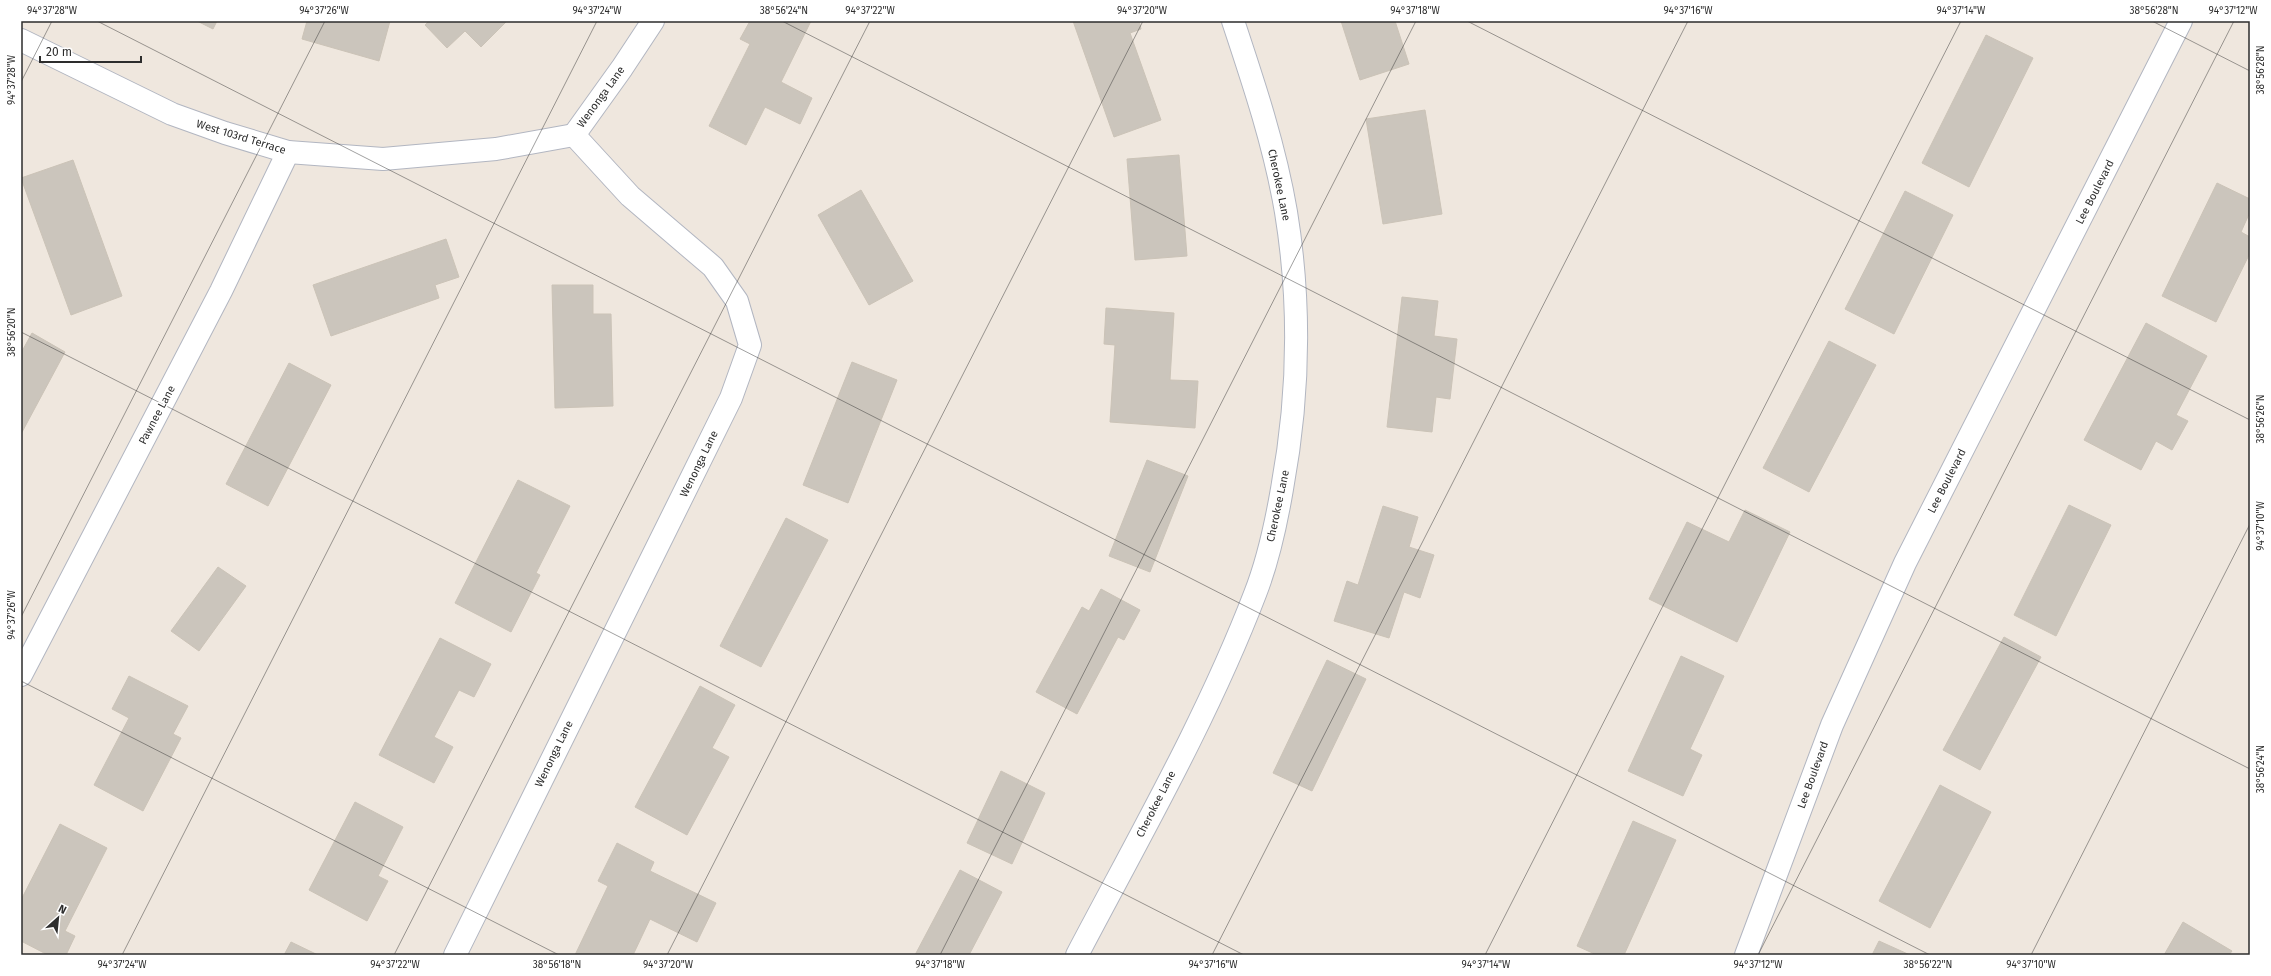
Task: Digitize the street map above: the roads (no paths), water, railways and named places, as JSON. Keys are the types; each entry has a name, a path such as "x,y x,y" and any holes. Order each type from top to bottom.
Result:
{"street":[{"name":"Wenonga Lane","path":"454,955 731,398 750,345 737,301 713,267 630,196 574,135 622,68 653,21"},
{"name":"Cherokee Lane","path":"1077,955 1181,755 1225,666 1256,592 1276,523 1291,442 1296,390 1296,301 1286,212 1261,108 1234,21"},
{"name":"Lee Boulevard","path":"1746,955 1832,725 1905,563 2181,21"},
{"name":"West 103rd Terrace","path":"21,40 172,114 225,133 288,152 383,159 496,149 574,135"},
{"name":"Pawnee Lane","path":"21,674 222,291 288,152"}]}
